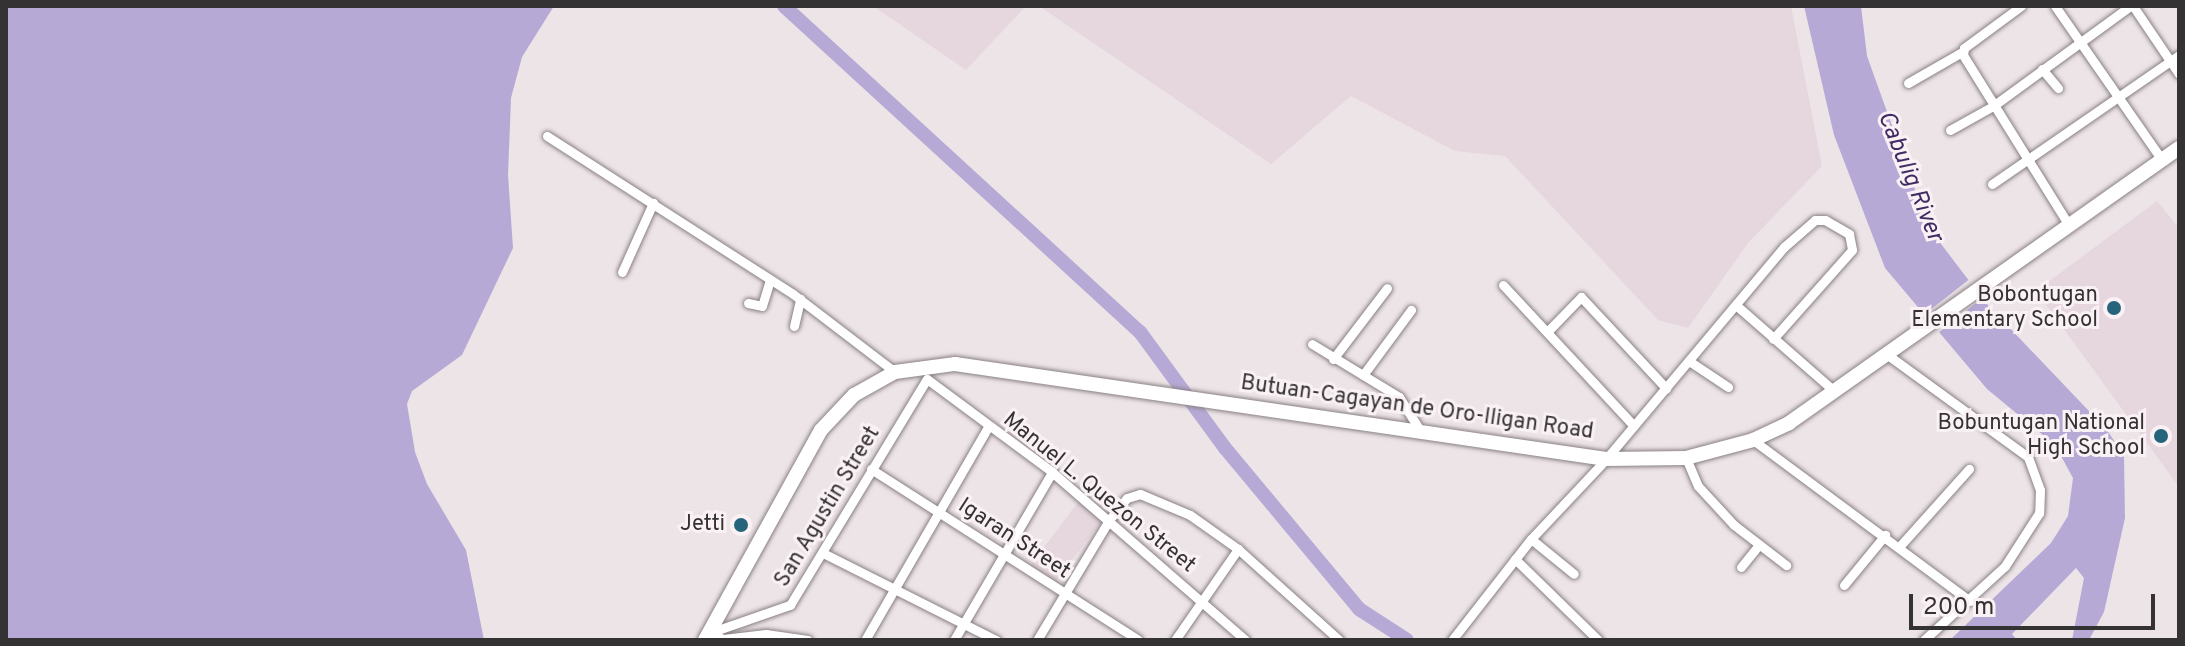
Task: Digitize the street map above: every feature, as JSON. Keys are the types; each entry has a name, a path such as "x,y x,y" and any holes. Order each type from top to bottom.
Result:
{"highway":[{"name":"Butuan-Cagayan de Oro-Iligan Road","path":"707,636 821,430 854,395 895,372 1072,379 1606,459 1686,458 1753,440 1834,391 1889,348 2179,148"}],"street":[{"path":"1908,83 1962,52 2021,6"},
{"path":"2055,6 2162,160"},
{"path":"1950,130 1993,106 2132,6 2175,58 2179,74"},
{"path":"1962,52 2069,225"},
{"path":"1992,184 2175,58"},
{"path":"2042,69 2058,88"},
{"path":"547,136 800,299 895,372"},
{"path":"622,272 653,203"},
{"path":"1452,640 1531,539 1606,459 1784,247 1815,220 1849,234 1853,244 1848,258 1773,339"},
{"path":"748,303 762,306 770,280"},
{"path":"1503,285 1634,426"},
{"path":"1333,359 1387,288"},
{"path":"1547,332 1581,297 1666,388"},
{"path":"794,326 800,299"},
{"path":"1737,306 1834,391"},
{"path":"1363,375 1411,310"},
{"path":"1312,344 1405,403 1421,432"},
{"path":"1889,348 2028,457 2037,473 2039,513 2028,533 1970,601 1924,640"},
{"path":"1689,361 1728,387"},
{"name":"Manuel L. Quezon Street","path":"926,372 988,427 1052,472 1245,640"},
{"name":"San Agustin Street","path":"707,636 790,605 926,372"},
{"path":"865,640 988,427"},
{"path":"1753,440 1970,601"},
{"path":"1686,458 1698,486 1759,545 1786,565"},
{"name":"Igaran Street","path":"871,469 1138,640"},
{"path":"1899,547 1969,469"},
{"path":"954,640 1052,472"},
{"path":"1037,640 1109,520 1127,498 1146,495 1190,515 1238,549 1339,640"},
{"path":"1844,585 1885,535"},
{"path":"1531,539 1574,574"},
{"path":"1741,567 1759,545"},
{"path":"1175,640 1238,549"},
{"path":"823,553 996,640"},
{"path":"1515,559 1598,640"},
{"path":"723,607 737,626"},
{"path":"707,636 723,639 766,634 808,640"}],"shaded area":[{"path":"873,6 1026,6 966,70"},
{"path":"1039,6 1791,6 1822,166 1748,243 1688,328 1658,320 1505,156 1455,151 1351,96 1271,164"},
{"name":"Bobontugan Elementary School","path":"2157,201 2179,228 2179,487 2036,291"},
{"path":"1079,501 1103,519 1054,585 1030,566"}],"water":[{"path":"6,6 554,6 522,57 511,98 508,175 513,248 462,355 412,391 407,404 415,452 427,484 466,550 484,640 6,640"},
{"name":"Cabulig River","path":"1804,6 1861,6 1867,56 1923,212 1938,240 1986,303 2107,430 2124,456 2125,518 2104,612 2089,640 2072,640 2084,578 2076,568 2012,634 2017,640 1950,640 2051,543 2068,516 2073,478 2055,445 1987,389 1885,268 1834,135"}],"pier":[{"path":"1971,278 1985,296 1934,336 1920,318"}],"waterway":[{"path":"784,6 1140,332 1225,448 1359,609 1407,640"}],"place":[{"name":"Bobontugan Elementary School","path":"2114,308"},
{"name":"Bobuntugan National High School","path":"2161,436"},
{"name":"Jetti","path":"741,525"}]}
